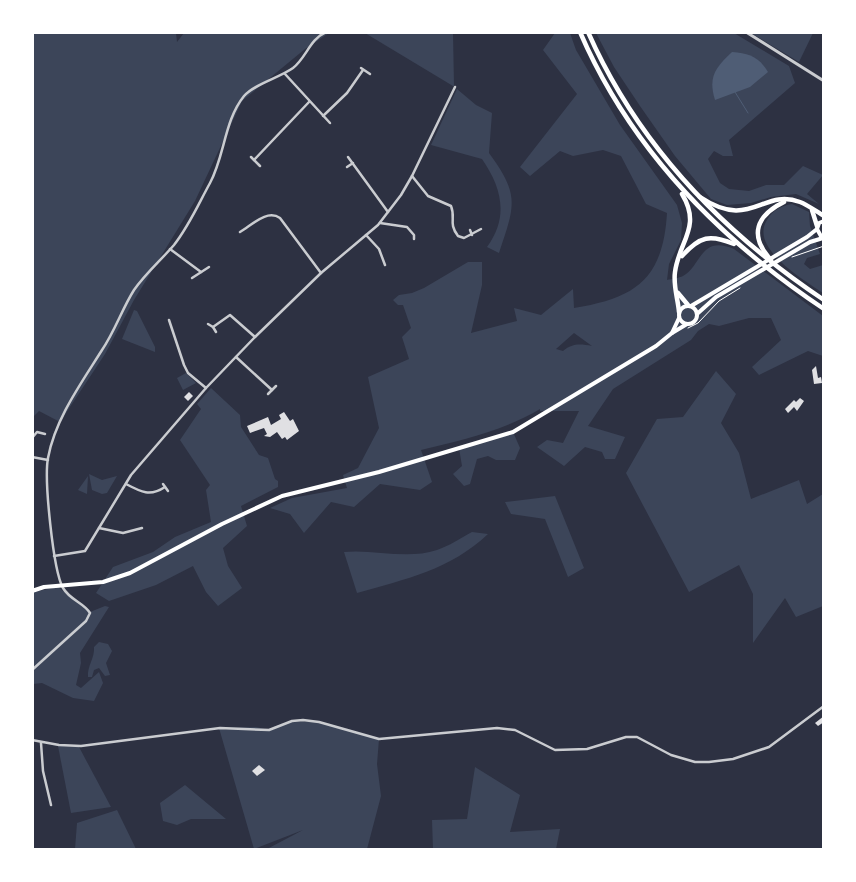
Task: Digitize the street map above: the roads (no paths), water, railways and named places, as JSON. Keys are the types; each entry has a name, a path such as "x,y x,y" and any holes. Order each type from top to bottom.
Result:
{"highway":[{"path":"580,32 597,68 626,118 678,186 740,247 824,309"},
{"path":"588,32 603,65 633,115 662,155 693,192 733,231 778,268 824,300"},
{"path":"678,186 690,208 691,218 675,272 679,312"},
{"path":"693,192 718,208 734,212 786,201 800,202 824,216"},
{"path":"778,268 760,245 758,229 765,212 786,201"},
{"path":"812,210 817,228"},
{"path":"680,257 694,244 706,238 718,238 740,247"},
{"path":"676,290 689,306"}],"main road":[{"path":"785,255 824,221"},
{"path":"817,228 818,235 823,238"},
{"path":"672,333 682,307 689,306 810,242 823,238"},
{"path":"32,591 44,587 104,582 130,573 222,524 282,496 379,472 520,430 656,346 672,333 693,322 697,314 716,297 757,271"},
{"path":"689,306 697,314"},
{"path":"679,318 687,324"}],"street":[{"path":"32,670 89,617 90,611 69,597 62,586 54,556 48,460 58,429 80,386 110,338 133,292 170,249 193,215 219,167 227,130 243,97 249,90 285,74 305,56 314,40 326,32"},
{"path":"746,32 824,82"},
{"path":"323,116 346,92 362,69 370,74"},
{"path":"285,74 330,123"},
{"path":"54,556 86,550 125,484 206,388 320,273 379,223 412,176 455,87"},
{"path":"254,160 309,102"},
{"path":"251,157 260,166"},
{"path":"348,157 388,212"},
{"path":"347,167 353,164"},
{"path":"412,176 428,196 451,206 453,210 451,225 458,236 464,238 481,229"},
{"path":"240,232 268,214 274,214 280,218 320,273"},
{"path":"379,223 407,227 412,230 414,239"},
{"path":"470,230 472,235"},
{"path":"366,235 379,248 385,265"},
{"path":"170,249 200,272"},
{"path":"192,278 209,267"},
{"path":"213,327 230,315 255,337"},
{"path":"168,320 188,373 206,388"},
{"path":"208,324 216,332"},
{"path":"236,357 272,390"},
{"path":"268,394 276,386"},
{"path":"32,438 37,432 45,434"},
{"path":"32,457 48,460"},
{"path":"125,484 146,493 158,492 165,487"},
{"path":"162,484 168,491"},
{"path":"99,528 123,533 142,528"},
{"path":"32,740 41,743 81,746 220,728 256,727 269,730 292,720 303,720 319,722 379,739 497,728 514,730 555,750 587,749 626,736 638,737 671,755 695,762 709,762 733,759 769,747 824,706"},
{"path":"41,743 43,771 51,805"}],"waterway":[{"path":"735,92 748,113"}]}
